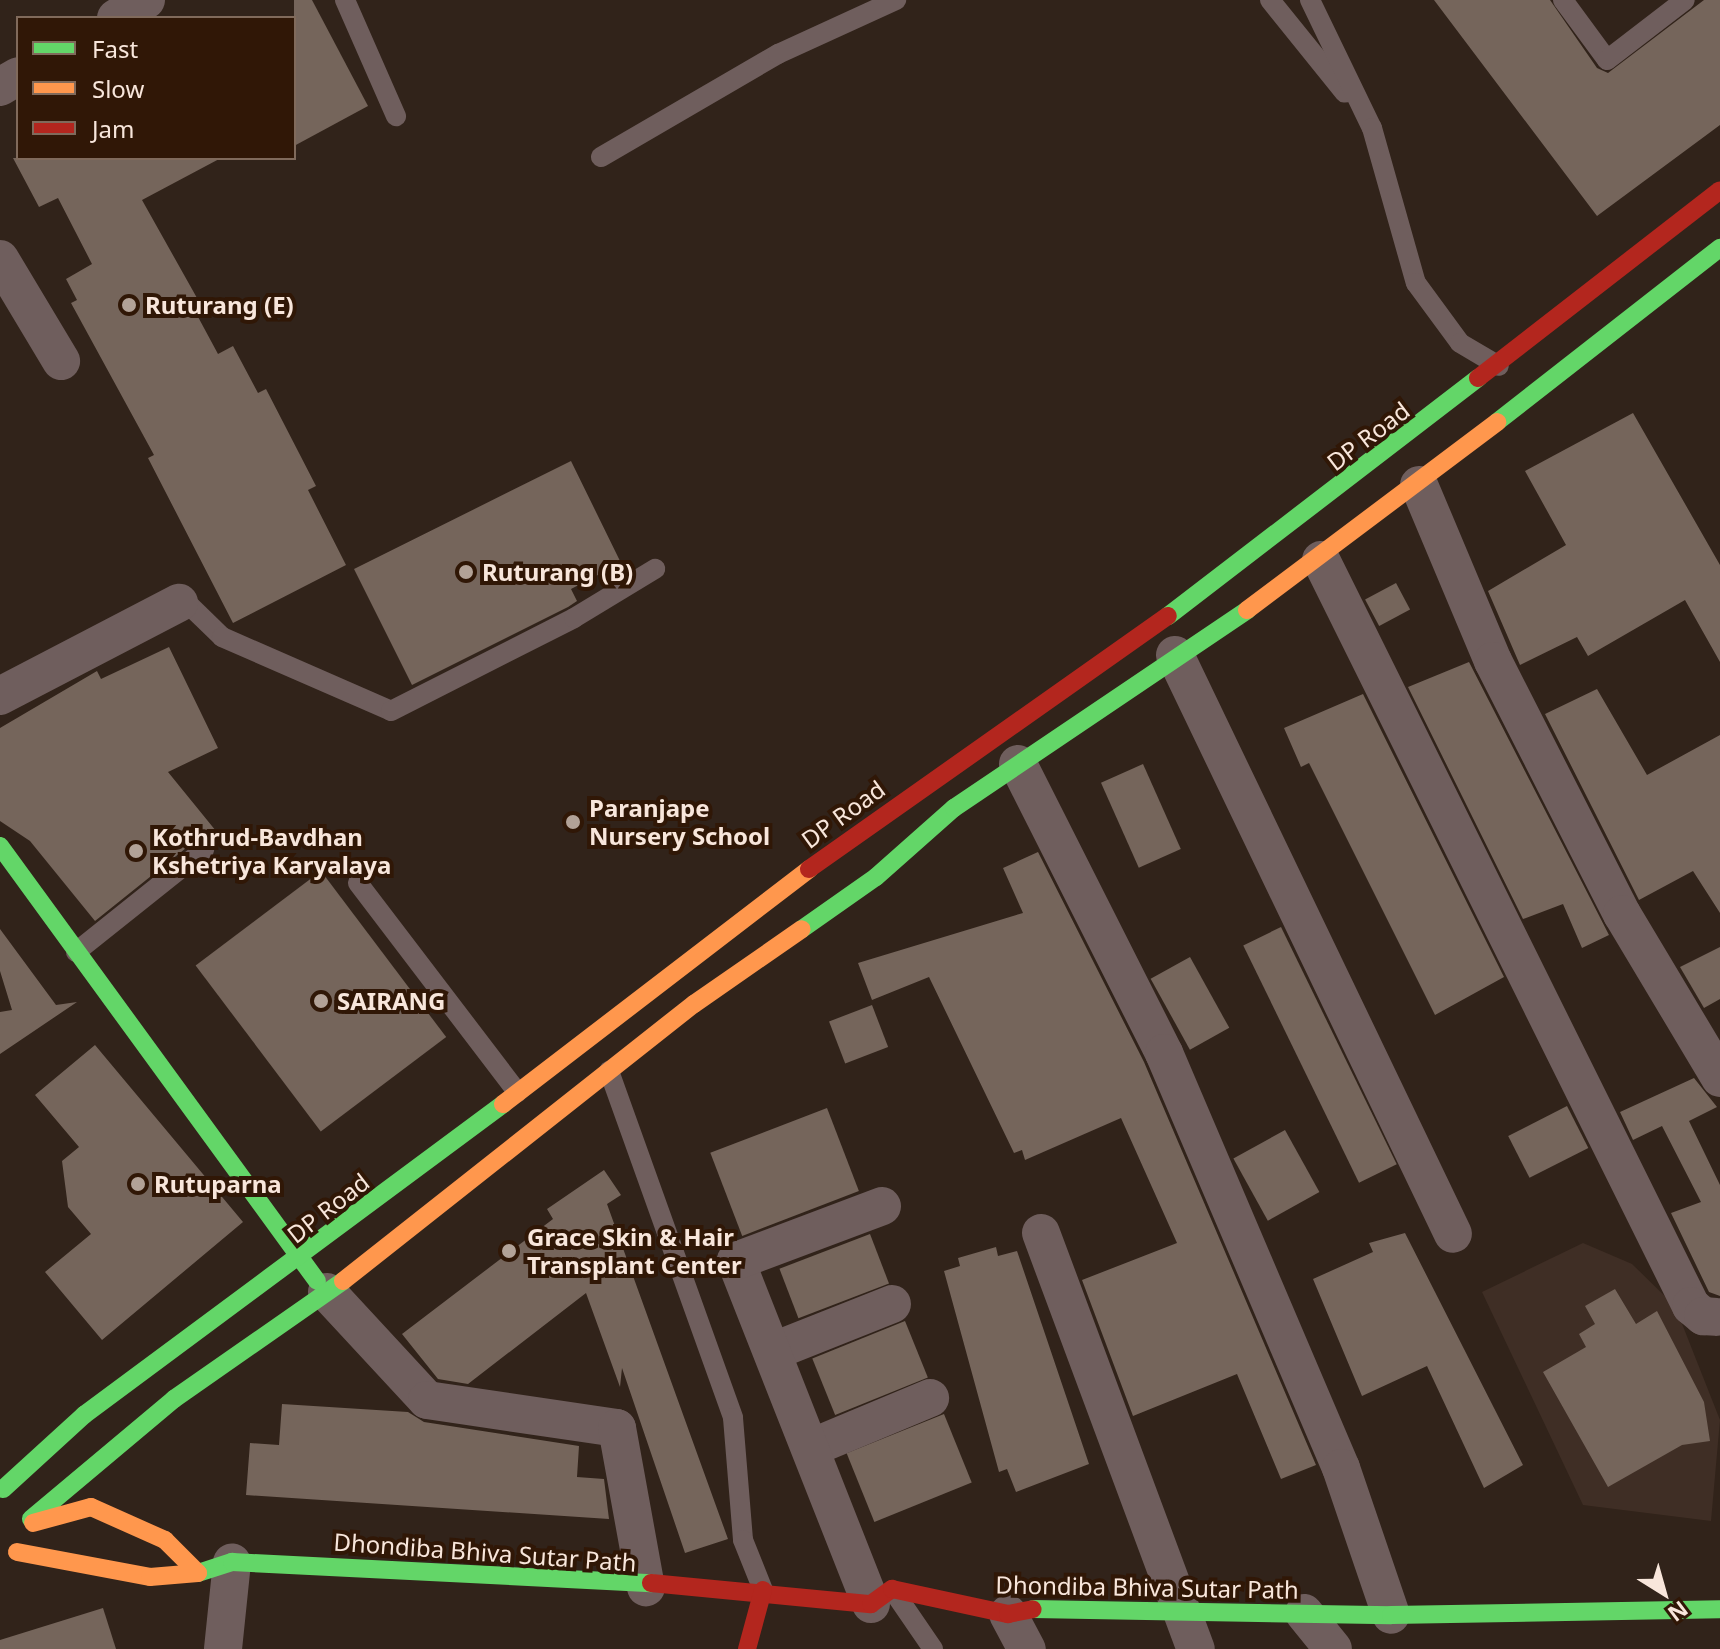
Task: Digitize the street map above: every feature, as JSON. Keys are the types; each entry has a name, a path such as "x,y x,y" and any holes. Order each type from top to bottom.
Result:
{"main road":[{"name":"DP Road","path":"2,1489 84,1415 299,1260 862,828 1191,600 1499,366 1720,190"},
{"path":"0,1560 17,1552 31,1522 174,1399 327,1292 609,1071 876,877 954,808 1175,655 1321,560 1720,248"},
{"path":"0,846 299,1260 327,1292"},
{"path":"2,1489 17,1495 31,1522"},
{"path":"31,1522 91,1507 165,1540 215,1567"},
{"name":"Dhondiba Bhiva Sutar Path","path":"17,1552 150,1577 215,1567 475,1571 646,1587 881,1597 1008,1614 1045,1606 1180,1613 1391,1615 1720,1609"},
{"path":"747,1649 763,1590"}],"street":[{"path":"119,16 146,0"},
{"path":"0,259 61,361"},
{"path":"1419,485 1493,661 1622,914 1720,1078"},
{"path":"1321,560 1691,1306 1716,1317"},
{"path":"0,696 179,603"},
{"path":"1175,655 1453,1234"},
{"path":"1018,764 1164,1053 1341,1468 1391,1615"},
{"path":"881,1597 813,1447 736,1261 882,1206"},
{"path":"1041,1233 1180,1613 1196,1649"},
{"path":"327,1292 427,1400 622,1432 646,1587"},
{"path":"774,1351 892,1304"},
{"path":"813,1447 930,1398"},
{"path":"215,1567 223,1649"},
{"path":"1304,1613 1333,1649"},
{"path":"1008,1614 1027,1649"}],"lane":[{"path":"345,0 396,116"},
{"path":"601,157 778,54 896,0"},
{"path":"1270,0 1372,128"},
{"path":"1310,0 1372,128 1416,283 1460,343 1499,366"},
{"path":"1563,0 1607,60 1685,0"},
{"path":"179,603 184,600 222,637 391,711 574,618 655,569"},
{"path":"76,952 204,850"},
{"path":"358,883 517,1092"},
{"path":"609,1071 733,1418 743,1540 763,1590"},
{"path":"881,1597 933,1649"}],"shaded area":[{"path":"1583,1243 1632,1264 1675,1306 1720,1420 1711,1521 1583,1505 1482,1292"}],"building":[{"path":"294,0 312,0 368,106 296,145 296,16"},
{"path":"1434,0 1550,0 1597,68 1608,73 1704,0 1720,0 1720,125 1597,216"},
{"path":"13,158 217,160 142,200 197,298 190,302 218,354 233,346 258,393 266,389 316,486 308,490 346,565 233,623 148,458 154,455 71,303 77,300 66,279 92,264 58,198 39,207"},
{"path":"1633,413 1720,565 1720,662 1685,600 1588,656 1577,637 1520,665 1488,591 1566,545 1525,471"},
{"name":"Ruturang (B)","path":"571,461 621,563 571,589 577,601 568,607 412,685 354,569"},
{"path":"1396,583 1410,609 1379,626 1365,599"},
{"path":"169,647 218,748 168,772 216,831 196,840 95,921 30,841 0,821 0,728 97,671 101,679"},
{"path":"1469,662 1609,935 1582,948 1563,904 1523,919 1408,687"},
{"path":"1597,689 1647,775 1720,735 1720,913 1693,871 1639,900 1545,714"},
{"path":"1363,694 1504,977 1435,1015 1309,763 1301,767 1284,728"},
{"path":"1143,764 1181,849 1139,868 1101,783"},
{"path":"1038,852 1144,1062 1316,1465 1281,1479 1237,1374 1133,1416 1082,1280 1177,1243 1121,1118 1025,1160 1022,1150 1014,1153 929,977 872,1000 858,963 1023,913 1003,868"},
{"name":"SAIRANG","path":"321,871 446,1037 321,1132 196,965"},
{"path":"1281,927 1397,1164 1359,1183 1243,945"},
{"path":"0,929 56,1005 77,1002 0,1054 0,1012 12,1010 0,971"},
{"path":"1720,947 1720,999 1704,1008 1680,967"},
{"path":"1190,957 1229,1028 1190,1050 1151,979"},
{"path":"872,1005 888,1047 845,1063 829,1021"},
{"name":"Rutuparna","path":"95,1045 243,1222 102,1340 45,1272 91,1234 68,1207 62,1161 79,1147 35,1095"},
{"path":"1694,1078 1717,1107 1689,1121 1720,1185 1720,1296 1709,1292 1671,1213 1701,1202 1662,1126 1633,1140 1620,1112"},
{"path":"1567,1106 1588,1148 1530,1178 1508,1136"},
{"path":"827,1108 859,1191 742,1236 710,1153"},
{"path":"1285,1130 1319,1192 1268,1221 1233,1159"},
{"path":"604,1170 621,1195 607,1204 728,1539 685,1553 622,1368 620,1387 586,1293 468,1384 438,1379 402,1334 553,1219 547,1209"},
{"path":"1405,1233 1523,1465 1484,1488 1427,1366 1362,1396 1313,1279 1373,1252 1369,1243"},
{"path":"870,1234 889,1283 798,1318 779,1269"},
{"path":"996,1247 998,1256 1017,1251 1089,1464 1016,1492 1007,1469 999,1472 944,1271 960,1266 958,1258"},
{"path":"1615,1289 1636,1324 1657,1311 1704,1402 1710,1441 1682,1445 1608,1487 1543,1372 1586,1347 1579,1334 1595,1324 1585,1306"},
{"path":"905,1321 928,1378 835,1415 812,1358"},
{"path":"282,1404 408,1412 424,1422 579,1446 577,1477 604,1479 609,1519 246,1495 250,1443 279,1445"},
{"path":"944,1414 972,1483 874,1522 847,1453"},
{"path":"103,1608 116,1649 0,1649 0,1640"}],"traffic: fast":[{"path":"1497,422 1720,248"},
{"path":"1168,616 1478,378"},
{"path":"802,929 876,877 954,808 1247,610"},
{"path":"0,846 317,1281"},
{"path":"3,1489 84,1415 503,1104"},
{"path":"31,1519 174,1399 343,1281"},
{"path":"198,1573 232,1562 651,1583"},
{"path":"1033,1609 1391,1615 1720,1609"}],"traffic: slow":[{"path":"1247,610 1497,422"},
{"path":"503,1104 809,869"},
{"path":"343,1281 694,1004 802,929"},
{"path":"17,1552 150,1577 198,1573 165,1540 91,1507 33,1523"}],"traffic: jam":[{"path":"1478,378 1720,190"},
{"path":"809,869 1168,616"},
{"path":"651,1583 871,1604 892,1589 1008,1614 1033,1609"},
{"path":"747,1649 763,1590"}],"place":[{"name":"Ruturang (E)","path":"129,305"},
{"name":"Ruturang (B)","path":"466,572"},
{"name":"Paranjape Nursery School","path":"573,822"},
{"name":"Kothrud-Bavdhan Kshetriya Karyalaya","path":"136,851"},
{"name":"SAIRANG","path":"321,1001"},
{"name":"Rutuparna","path":"138,1184"},
{"name":"Grace Skin & Hair Transplant Center","path":"509,1251"}]}
